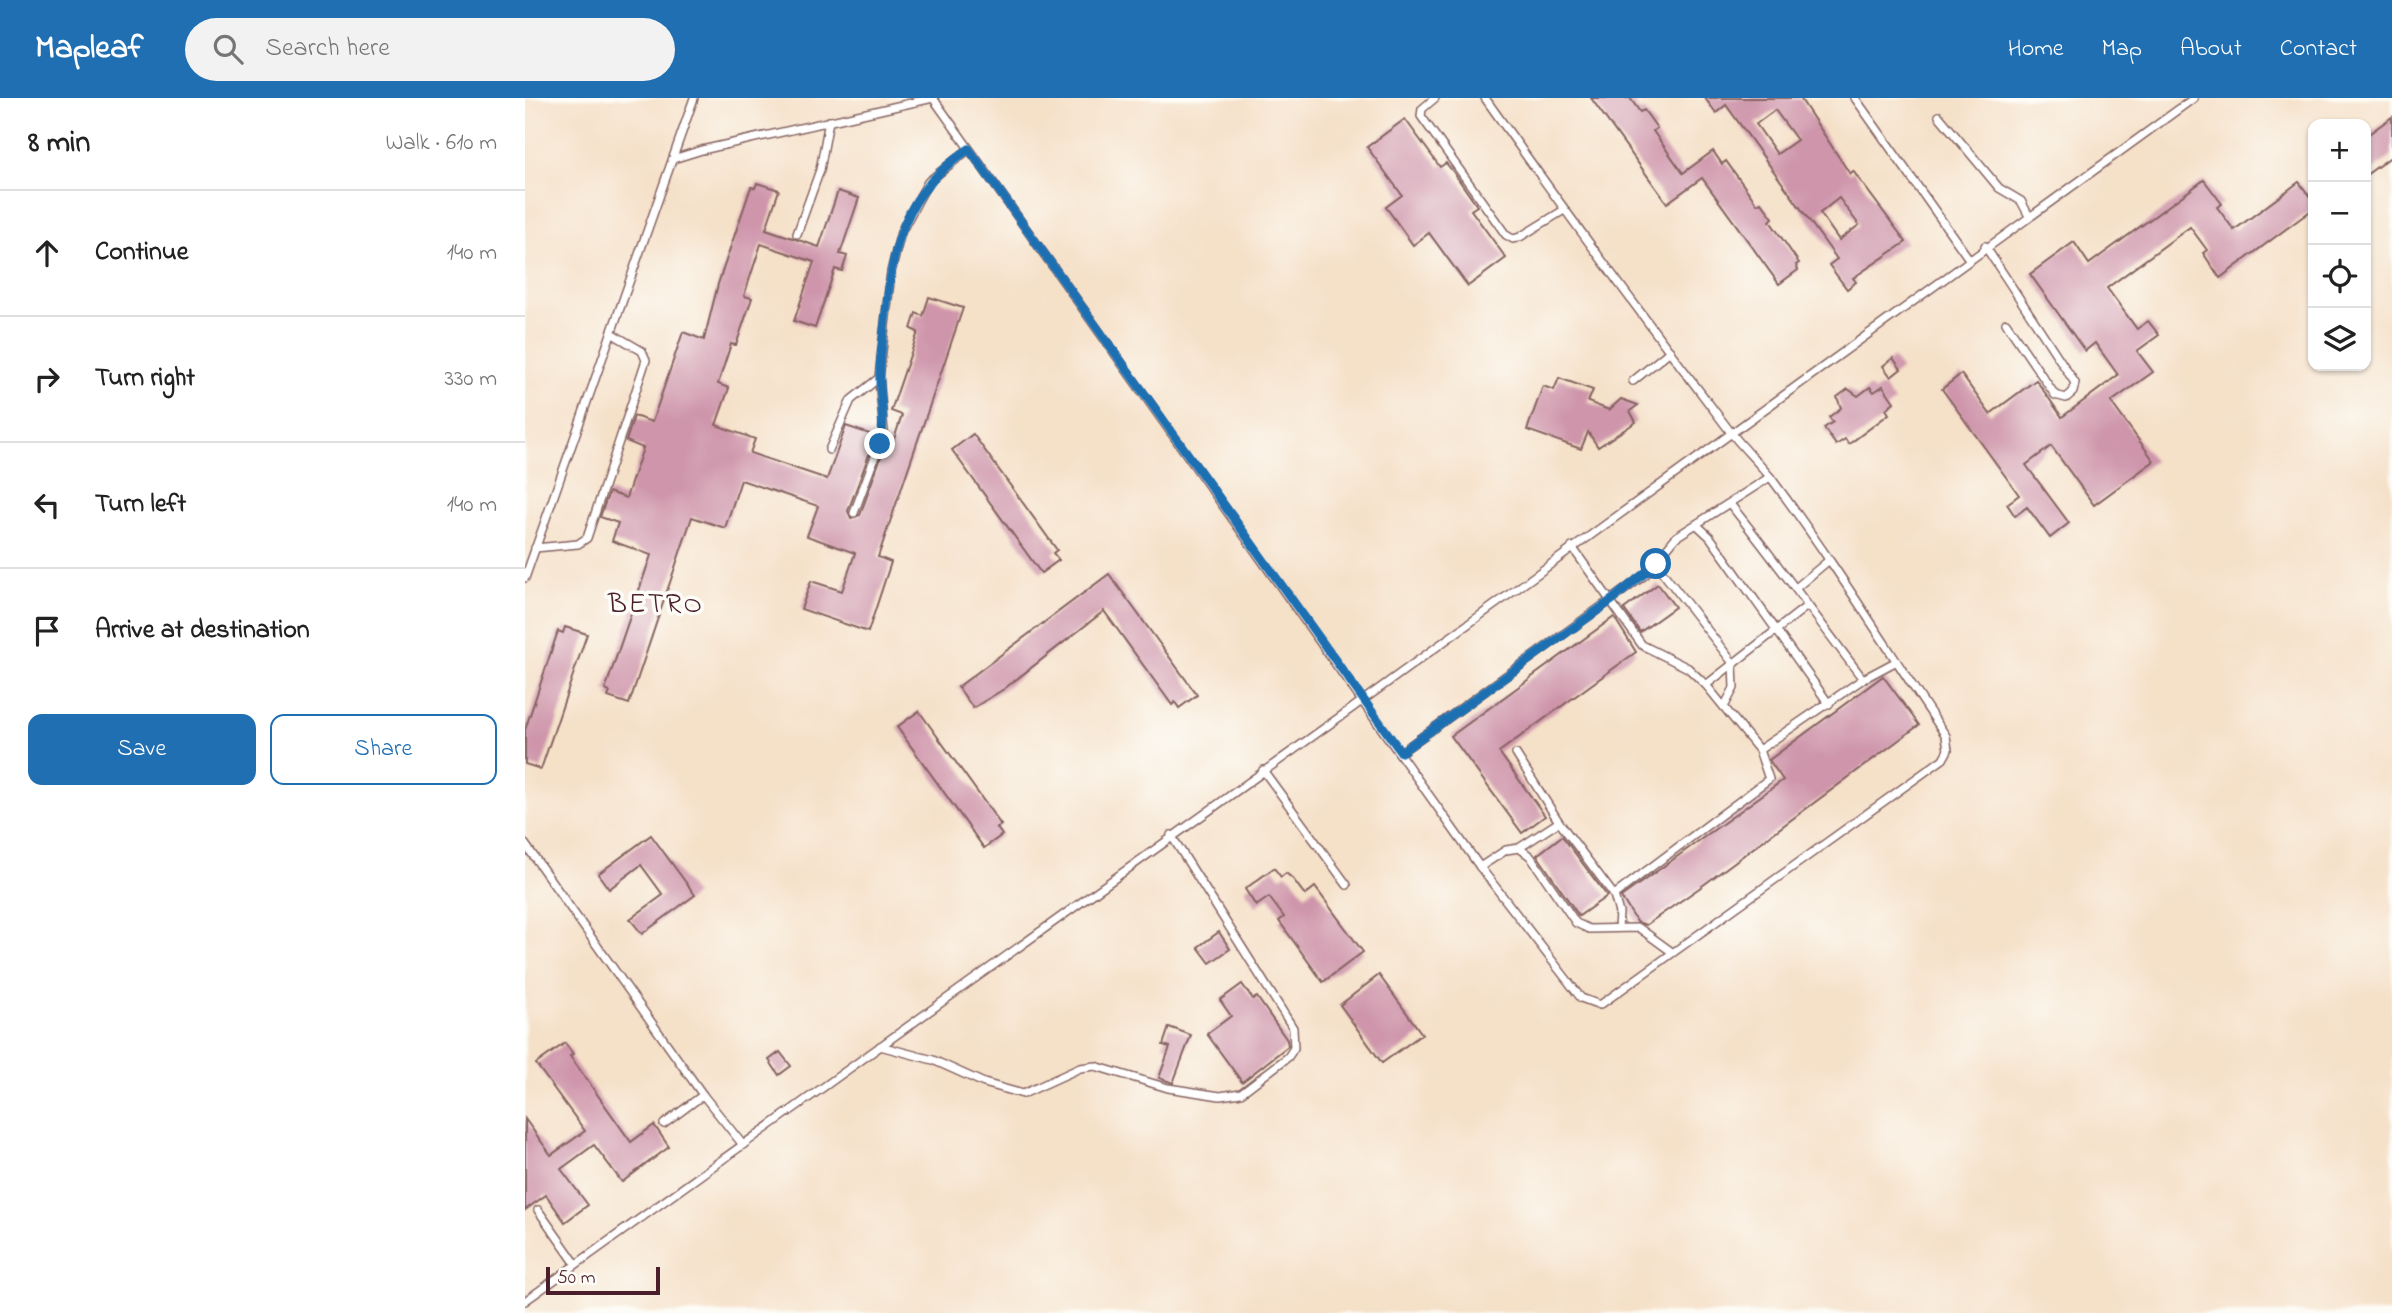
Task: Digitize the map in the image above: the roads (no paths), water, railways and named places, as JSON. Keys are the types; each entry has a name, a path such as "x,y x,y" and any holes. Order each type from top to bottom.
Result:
{"lane":[{"path":"525,578 694,98"},
{"path":"673,159 933,98 1401,752 1480,867 1581,998 1600,1005 1943,759 1948,750 1946,736 1895,662 1875,624 1770,477 1732,434 1485,98"},
{"path":"1435,98 1422,108 1421,116 1506,235 1513,239 1520,237 1564,209"},
{"path":"1855,98 1969,259"},
{"path":"525,1301 1171,835 1362,701 1732,434 1985,246 2194,98"},
{"path":"1939,116 1999,188 2021,201 2029,216"},
{"path":"797,234 820,170 829,121"},
{"path":"854,513 884,432 879,378 891,272 901,232 928,182 969,149"},
{"path":"1985,246 2075,383 2073,392 2066,398 2055,395 2006,323"},
{"path":"535,548 578,544 587,538 646,360 642,351 611,333"},
{"path":"1633,381 1670,351"},
{"path":"829,450 851,400 879,378"},
{"path":"1401,752 1612,600 1656,564 1676,537 1770,477"},
{"path":"1730,504 1797,587 1807,606 1863,679"},
{"path":"1697,525 1710,537 1829,704"},
{"path":"1572,547 1642,645 1688,668 1706,685 1759,750 1769,779 1614,895"},
{"path":"1797,587 1828,561"},
{"path":"1656,564 1733,663 1734,688 1724,707"},
{"path":"1706,685 1807,606"},
{"path":"1759,750 1863,679 1895,662"},
{"path":"1516,754 1559,822 1614,895 1619,913 1618,928"},
{"path":"1262,770 1347,885"},
{"path":"1480,867 1506,850 1519,848 1559,822"},
{"path":"880,1046 933,1060 984,1083 1023,1094 1080,1068 1095,1066 1168,1088 1220,1096 1241,1093 1288,1057 1294,1048 1293,1028 1171,835"},
{"path":"525,844 703,1095 743,1145"},
{"path":"1519,848 1530,856 1576,923 1589,929 1639,928 1672,952"},
{"path":"664,1124 703,1095"},
{"path":"538,1209 576,1264"}],"district":[{"name":"BETRO","path":"656,602"}]}
